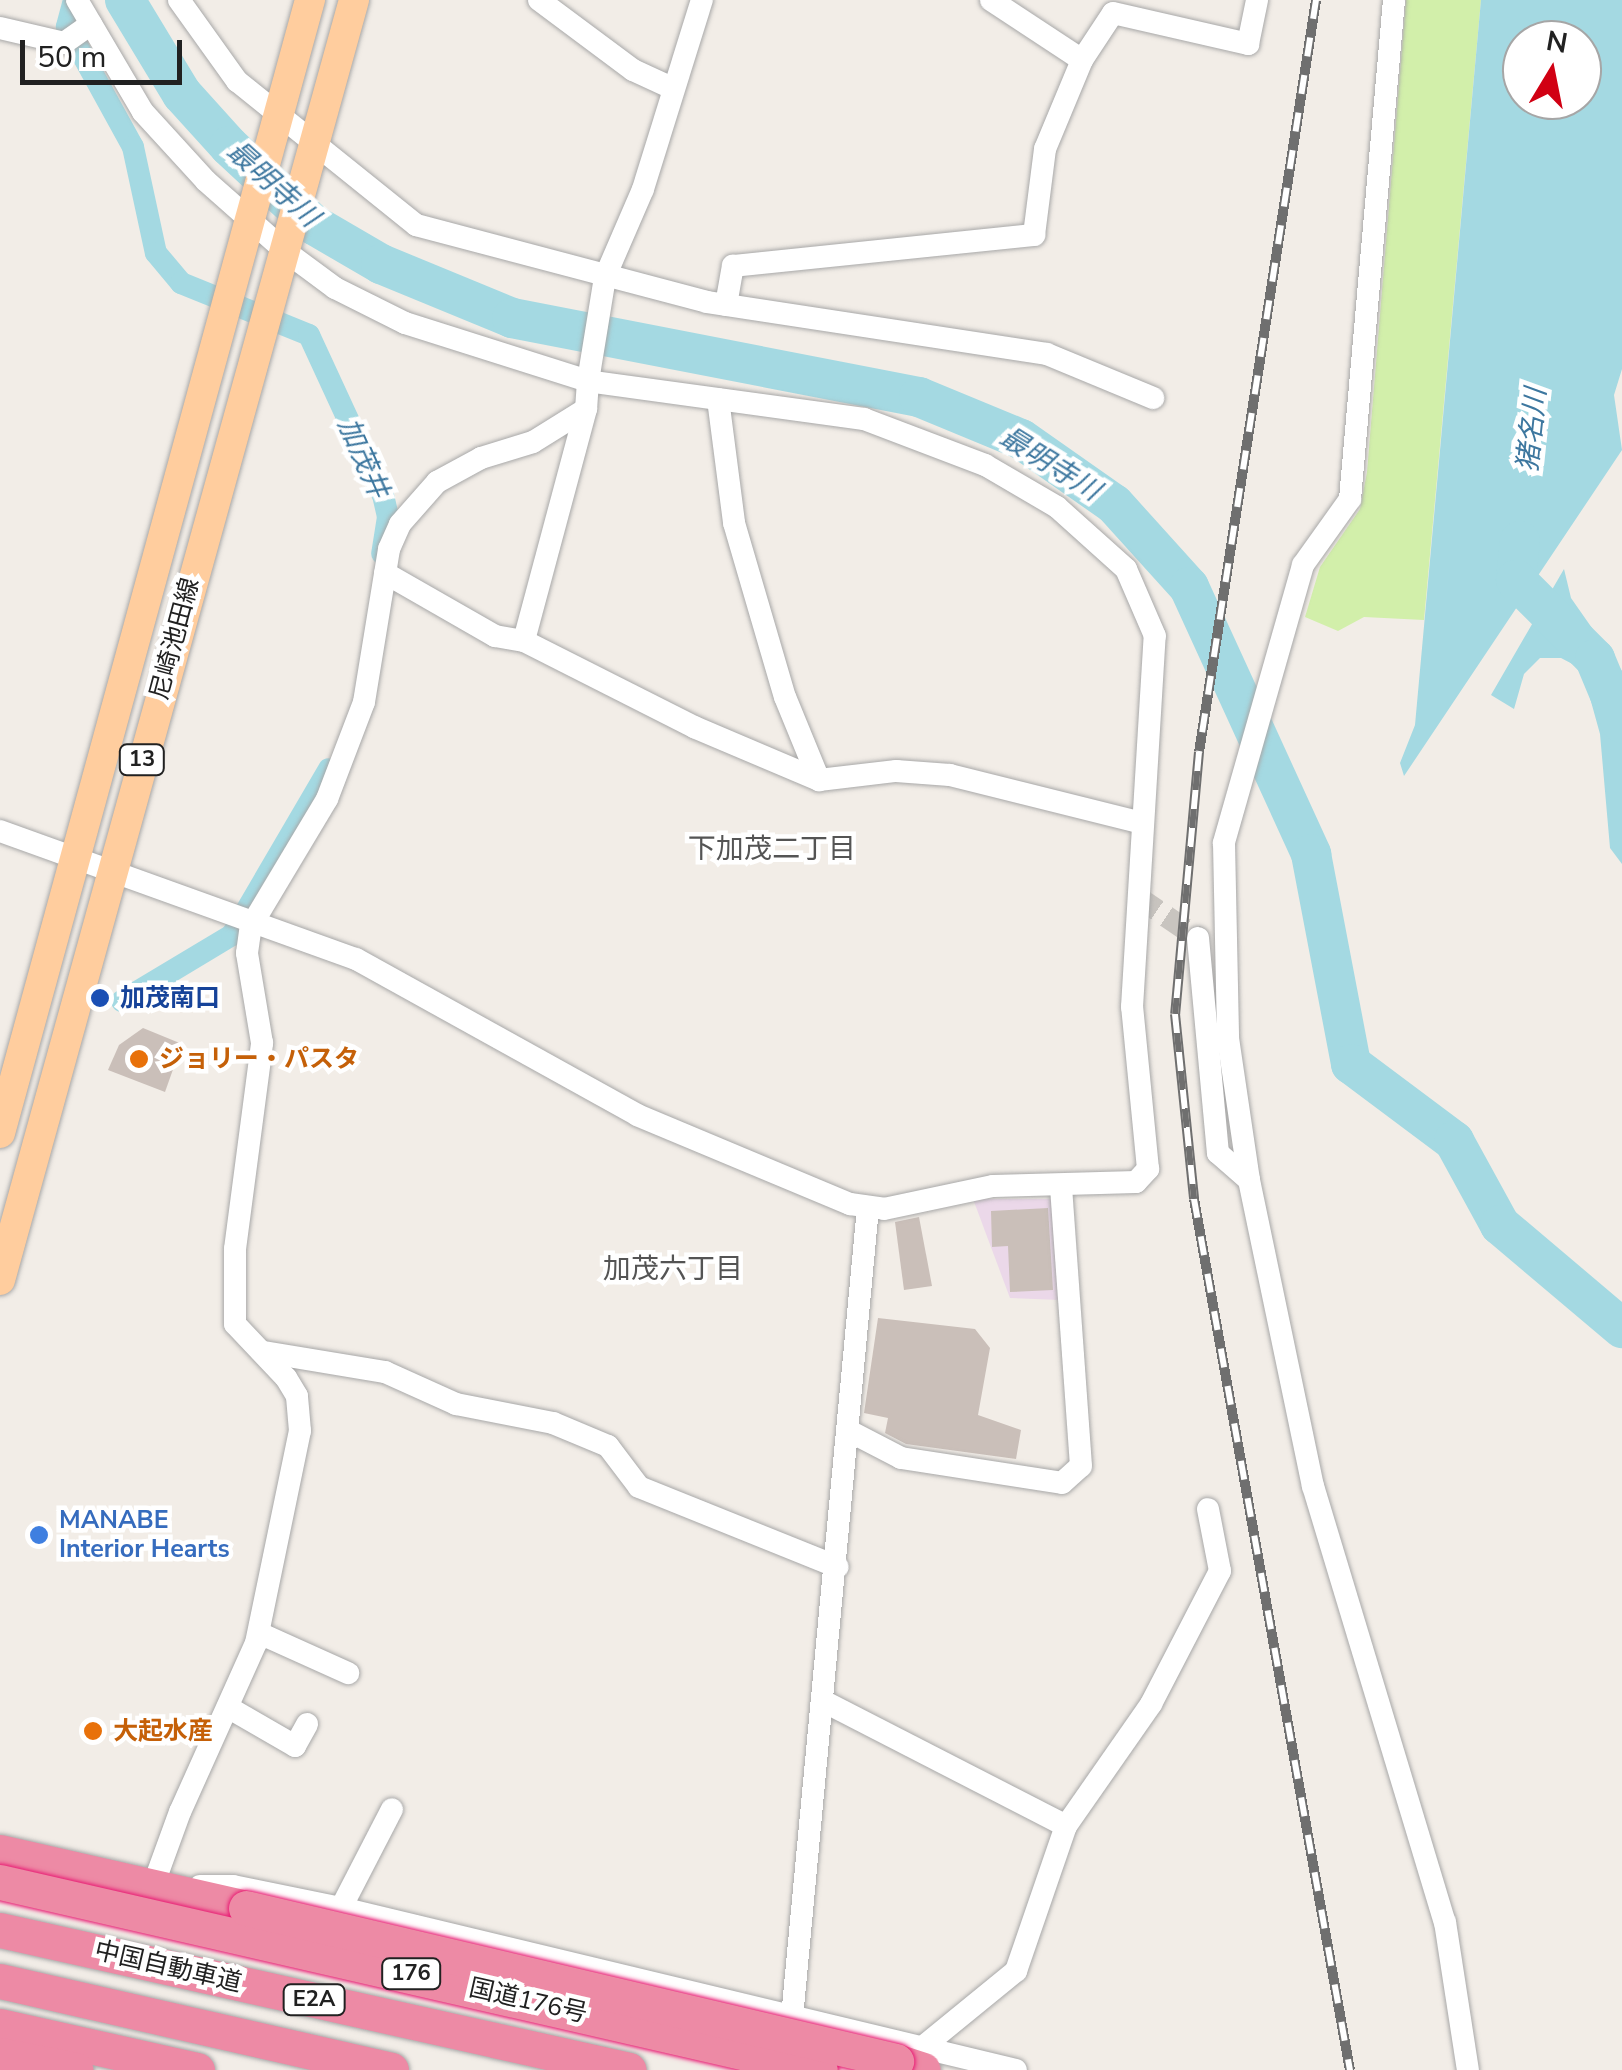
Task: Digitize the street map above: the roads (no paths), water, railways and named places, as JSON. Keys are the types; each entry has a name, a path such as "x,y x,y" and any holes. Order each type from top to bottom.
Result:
{"highway":[{"path":"0,1852 923,2058"},
{"name":"国道176号","path":"0,1882 820,2070"},
{"name":"中国自動車道","path":"0,1930 629,2070"},
{"name":"中国自動車道","path":"0,1981 391,2070"},
{"path":"0,2026 198,2070"},
{"path":"0,2055 76,2070"}],"main road":[{"name":"尼崎池田線","path":"0,1134 310,0"},
{"name":"尼崎池田線","path":"0,1280 354,0"}],"street":[{"path":"0,830 251,926 372,966 649,1121 747,1166 868,1208 992,1186 1136,1182 1148,1168 1132,1007 1155,636 1126,569 1058,507 985,464 864,419 589,377 405,322 336,288 251,215 143,112 77,0"},
{"path":"179,0 237,81 277,122 416,225 604,285 1047,354 1153,398"},
{"path":"538,0 633,70 672,88"},
{"path":"524,641 586,409 604,285 643,190 702,0"},
{"path":"992,0 1082,60"},
{"path":"726,305 733,266 1034,235 1046,149 1082,60 1112,13 1248,44 1257,0"},
{"path":"1394,0 1350,499 1303,564 1224,843 1228,1038 1248,1180 1313,1486 1444,1922 1468,2070"},
{"path":"0,28 64,43 91,24"},
{"path":"718,399 734,523 785,697 819,780"},
{"path":"586,409 533,442 480,458 437,482 400,524 385,573 364,702 327,799 251,926 247,953 262,1043 235,1250 235,1324 286,1378 301,1414 282,1541 259,1633 232,1709 153,1886 233,1886 341,1908 794,2015 923,2058 1016,2070"},
{"path":"385,573 496,636 524,641 694,726 819,780 896,771 950,775 1142,823"},
{"path":"1198,938 1218,1154 1248,1180"},
{"path":"850,1432 901,1458 1062,1483 1081,1466 1060,1186"},
{"path":"780,2070 794,2015 868,1208"},
{"path":"264,1352 385,1372 456,1404 553,1423 608,1446 639,1488 838,1567"},
{"path":"923,2058 1016,1971 1066,1826 1151,1704 1220,1571 1208,1509"},
{"path":"259,1633 348,1673"},
{"path":"825,1702 1066,1826"},
{"path":"232,1709 295,1746 307,1724"},
{"path":"341,1908 392,1809"}],"water":[{"path":"1481,0 1622,0 1622,369 1614,395 1622,450 1404,776 1400,763 1415,725"},
{"path":"1564,569 1571,598 1622,671 1622,864 1610,848 1600,734 1582,669 1561,658 1540,658 1524,674 1514,709 1491,695"}],"waterway":[{"name":"加茂井","path":"74,0 67,27 133,147 156,253 181,283 309,335 383,495 388,517 382,554"},
{"name":"最明寺川","path":"125,0 182,94 229,146 314,225 381,264 512,318 919,397 1021,439 1114,504 1189,587 1311,854 1351,1064 1454,1141 1500,1225 1622,1328"},
{"name":"猪名川","path":"1520,541 1516,580 1595,659 1622,724"},
{"name":"加茂井","path":"122,1001 232,935 329,769"}],"tunnel":[{"path":"1139,898 1198,938"}],"railway":[{"path":"1316,0 1199,752 1175,1014 1194,1199 1350,2070"}],"place":[{"name":"加茂南口","path":"100,998"},
{"name":"ジョリー・パスタ","path":"139,1059"},
{"name":"MANABE Interior Hearts","path":"39,1535"},
{"name":"大起水産","path":"93,1731"}],"district":[{"name":"下加茂二丁目","path":"772,849"},
{"name":"加茂六丁目","path":"673,1269"}]}
